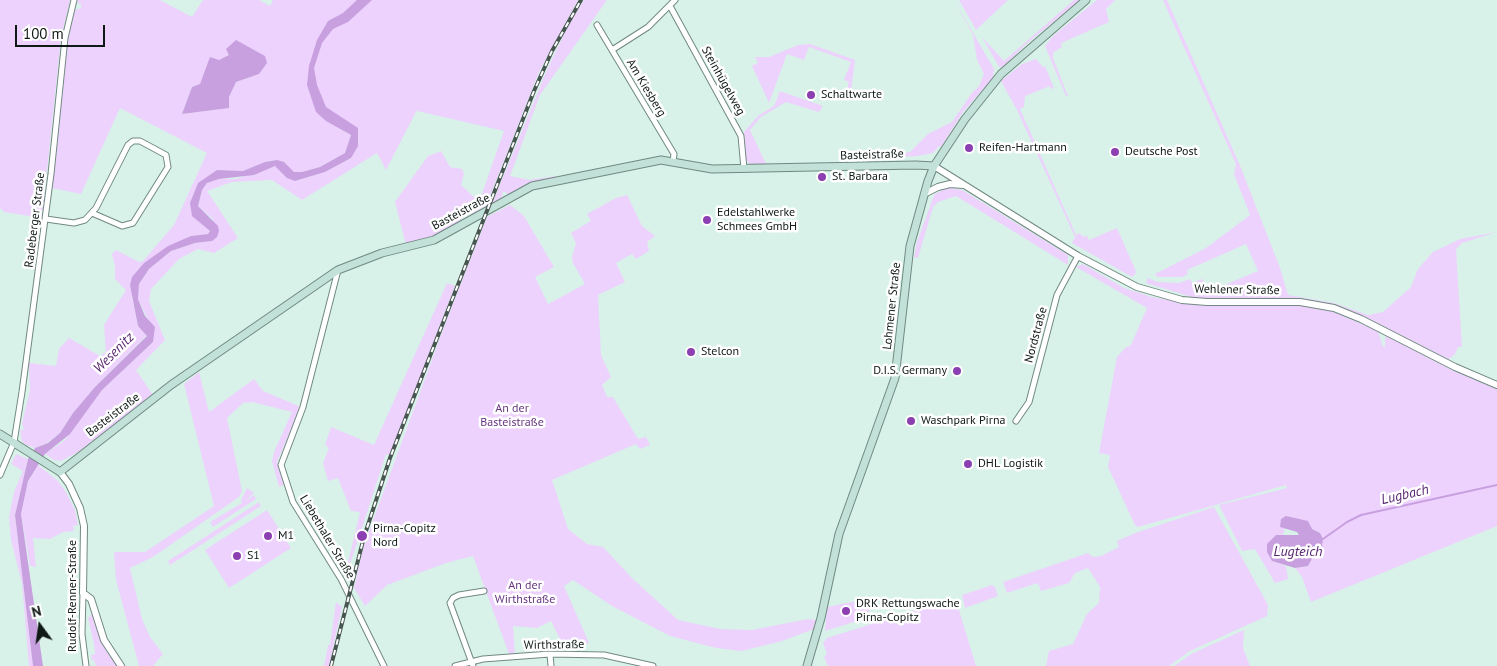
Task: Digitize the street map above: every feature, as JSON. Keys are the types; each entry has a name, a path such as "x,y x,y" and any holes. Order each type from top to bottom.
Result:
{"main road":[{"name":"Lohmener Straße","path":"807,666 822,618 839,534 895,378 910,246 924,194 934,166 965,119 1001,74 1086,0"},
{"name":"Basteistraße","path":"60,472 171,385 338,270 382,253 434,240 532,186 657,160 712,169 934,166"},
{"path":"0,434 60,472"}],"street":[{"name":"Radeberger Straße","path":"0,476 14,442 46,219 64,38 74,0"},
{"path":"612,50 648,27 675,0"},
{"name":"Steinhügelweg","path":"670,6 741,136 744,169"},
{"name":"Am Kiesberg","path":"597,25 674,154 673,162"},
{"path":"46,219 80,223 92,213 131,143 140,141 166,156 168,167 133,223 122,226 92,213"},
{"name":"Wehlener Straße","path":"934,166 1078,256 1137,287 1182,300 1207,302 1300,302 1334,308 1361,319 1455,367 1497,385"},
{"path":"924,194 950,184 964,185"},
{"name":"Nordstraße","path":"1016,421 1029,402 1057,295 1078,256"},
{"name":"Liebethaler Straße","path":"338,270 303,407 281,465 293,502 341,579 384,666"},
{"name":"Rudolf-Renner-Straße","path":"60,472 69,484 80,508 84,526 82,634 86,666"},
{"path":"473,664 450,603 453,598 459,595 484,591"},
{"path":"83,593 91,600 104,640 121,666"},
{"path":"550,654 551,666"},
{"name":"Wirthstraße","path":"455,666 550,654 604,655 653,666"}],"green space":[{"path":"0,0 70,0 61,38 42,218 4,212 0,208"},
{"path":"78,0 160,0 192,17 203,0 259,0 270,6 273,0 578,0 539,72 486,206 470,215 478,205 504,131 417,111 418,108 386,170 377,153 302,200 272,180 232,182 207,191 238,238 214,253 198,249 179,259 151,289 149,301 165,340 136,370 153,395 78,452 61,461 54,460 45,454 64,441 102,390 153,342 149,321 138,299 139,284 149,269 171,251 195,243 212,241 213,219 198,206 202,190 207,183 219,179 236,179 275,166 295,181 302,179 325,172 351,158 359,138 334,126 351,135 345,153 320,167 302,172 294,172 277,160 265,162 244,171 217,170 190,203 201,221 210,230 208,234 191,236 144,263 132,297 138,326 147,335 95,387 73,413 60,433 47,443 35,448 26,445 22,441 20,430 24,430 22,424 30,390 29,363 56,366 59,349 69,338 100,356 106,352 104,325 126,290 115,279 115,266 112,254 116,250 139,262 143,261 174,225 207,153 120,108 81,194 52,188 67,40 74,10 81,8 81,4 77,3","holes":["229,55 259,74 236,82 229,97 229,108 182,114 192,87 200,84 219,60"]},
{"path":"584,0 607,0 540,95 510,176 529,180 556,176 556,178 530,184 507,195 506,192 503,192 502,198 492,204 546,72 568,26"},
{"path":"954,0 994,69 993,78 963,112 941,147 939,146 933,153 869,159 865,149 875,157 910,152 928,134 952,122 971,94 979,86 984,74 977,60 973,35"},
{"path":"959,0 1008,0 976,30"},
{"path":"1074,0 1080,0 1025,45 1003,67 999,67 982,37 1004,61"},
{"path":"1097,0 1115,0 1106,9 1109,22 1061,43 1062,47 1053,53 1053,58 1068,96 1066,96 1045,46 1053,36"},
{"path":"1163,0 1167,0 1241,168 1280,268 1288,295 1334,303 1368,315 1383,312 1411,287 1418,269 1433,252 1460,239 1497,232 1462,243 1456,249 1462,347 1458,347 1455,354 1448,360 1332,305 1321,302 1299,299 1195,298 1146,283 1148,278 1157,282 1179,283 1190,279 1192,283 1202,279 1210,291 1258,271 1246,244 1187,270 1188,274 1182,277 1157,277 1155,274 1206,248 1250,215 1234,174 1236,164"},
{"path":"810,44 855,60 850,99 844,97 849,82 844,80 851,62 809,47 804,60 787,54 769,103 752,66 758,63 755,57 769,57 798,45"},
{"path":"1036,59 1043,67 1045,66 1054,88 1051,89 1050,86 1025,96 1024,107 1020,109 1076,235 1080,233 1083,237 1087,236 1089,240 1117,228 1135,269 1136,273 1132,277 1072,243 1075,237 1017,110 1001,81 1022,64"},
{"path":"780,91 823,106 819,112 786,102 761,117 750,130 766,164 750,164 746,160 744,132 758,116 774,106"},
{"path":"441,151 450,167 462,169 464,174 461,185 476,199 459,222 433,237 406,245 395,202 428,156"},
{"path":"947,187 962,190 1068,255 1068,265 956,196 938,202 933,207 918,258 914,257 917,242 933,198 935,194"},
{"path":"627,195 642,226 655,236 647,242 649,251 636,259 632,254 616,263 625,282 598,295 601,355 611,377 602,385 607,397 613,397 638,439 646,437 650,445 640,449 636,444 552,480 568,529 587,544 603,547 633,579 678,620 720,629 752,630 808,619 816,620 814,629 782,641 742,651 716,648 670,636 612,606 573,580 564,586 589,643 565,649 551,621 537,628 513,626 515,654 509,654 473,556 446,563 387,585 365,606 354,588 364,545 447,319 487,217 510,205 524,216 554,267 535,277 548,304 585,284 573,263 572,257 576,243 571,233 591,221 587,214 616,198"},
{"path":"1083,264 1124,288 1152,297 1190,304 1299,304 1332,311 1378,331 1383,347 1385,347 1385,338 1387,336 1452,370 1497,389 1497,526 1311,602 1302,577 1295,568 1308,566 1313,557 1321,551 1320,533 1312,529 1280,527 1285,528 1283,535 1276,535 1272,561 1286,566 1288,579 1275,583 1255,549 1242,551 1219,505 1287,488 1286,485 1138,527 1135,525 1108,467 1110,455 1099,453 1117,357 1125,348 1131,345 1147,308 1076,267"},
{"path":"447,283 455,286 390,456 386,454 361,531 358,530 356,537 359,538 344,580 360,512 351,511 338,478 328,481 323,463 329,448 325,445 331,427 374,445"},
{"path":"199,372 209,412 254,379 263,391 301,407 277,462 284,485 279,487 272,461 274,452 292,412 252,402 243,403 227,418 242,491 239,497 153,557 130,568 142,619 150,637 163,654 153,666 139,666 116,580 114,552 145,552 214,506 184,384"},
{"path":"16,454 28,459 15,515 33,666 29,666 22,584 11,540 9,517 14,492 23,471 11,464"},
{"path":"38,465 58,481 66,492 75,510 78,525 73,526 74,531 63,532 50,539 33,538 36,567 30,566 21,514 28,481"},
{"path":"247,488 254,493 245,501 254,495 256,499 213,527 210,522 242,503 241,500"},
{"path":"259,502 261,506 170,565 168,561"},
{"path":"1214,507 1268,605 1267,616 1190,651 1169,666 1046,666 1049,651 1073,644 1087,614 1099,603 1100,587 1088,568 1075,573 1069,583 1041,591 1038,583 1007,593 1003,582 1088,553 1093,557 1101,556 1119,547 1117,541 1135,533"},
{"name":"S1","path":"267,510 291,548 229,588 205,550"},
{"path":"992,585 995,587 998,596 965,608 962,595"},
{"path":"867,599 870,617 825,631 827,607"},
{"path":"951,599 955,601 959,610 976,666 828,666 824,657 827,654 823,643 827,638"},
{"path":"336,602 342,607 329,666 324,666 328,645 330,645"},
{"path":"92,614 102,641 117,666 96,666 94,660 92,661 91,655 95,654 88,618"},
{"path":"1244,630 1243,648 1250,666 1174,666 1191,654"}],"water":[{"path":"357,0 372,0 348,22 333,29 322,43 314,68 317,85 326,107 358,128 358,146 351,158 325,172 295,181 287,178 275,166 254,175 219,179 207,183 202,190 198,206 218,226 217,237 212,241 195,243 171,251 149,269 139,284 138,299 145,316 155,327 153,342 102,390 70,434 45,454 28,481 21,514 43,666 33,666 15,515 28,459 35,448 48,443 60,433 73,413 95,387 147,336 138,326 130,285 132,277 144,263 168,246 191,236 208,234 210,231 192,216 190,203 198,183 217,170 243,171 265,162 277,160 284,162 294,172 302,172 320,167 345,153 351,135 326,121 316,112 307,85 309,66 317,40 328,21 343,13"},
{"path":"236,40 265,56 267,63 259,74 236,82 229,97 229,108 182,114 192,87 200,84 210,57 219,60 229,55 226,49"},
{"name":"Lugteich","path":"1286,516 1308,521 1312,529 1320,533 1323,539 1321,551 1313,557 1308,566 1295,568 1272,561 1267,552 1267,544 1276,535 1299,535 1297,532 1280,527 1281,519"}],"waterway":[{"name":"Lugbach","path":"1323,539 1347,522 1361,515 1497,485"}],"railway":[{"path":"331,666 364,537 390,458 534,91 552,51 581,0"}],"place":[{"name":"Schaltwarte","path":"811,95"},
{"name":"Reifen-Hartmann","path":"969,148"},
{"name":"Deutsche Post","path":"1115,152"},
{"name":"St. Barbara","path":"822,177"},
{"name":"Edelstahlwerke Schmees GmbH","path":"707,220"},
{"name":"Stelcon","path":"691,352"},
{"name":"D.I.S. Germany","path":"957,371"},
{"name":"Waschpark Pirna","path":"911,421"},
{"name":"DHL Logistik","path":"968,464"},
{"name":"M1","path":"268,536"},
{"name":"Pirna-Copitz Nord","path":"362,536"},
{"name":"S1","path":"237,556"},
{"name":"DRK Rettungswache Pirna-Copitz","path":"846,611"}],"water label":[{"name":"Wesenitz","path":"114,353"}],"park label":[{"name":"An der Basteistraße","path":"512,416"},
{"name":"An der Wirthstraße","path":"525,593"}]}
